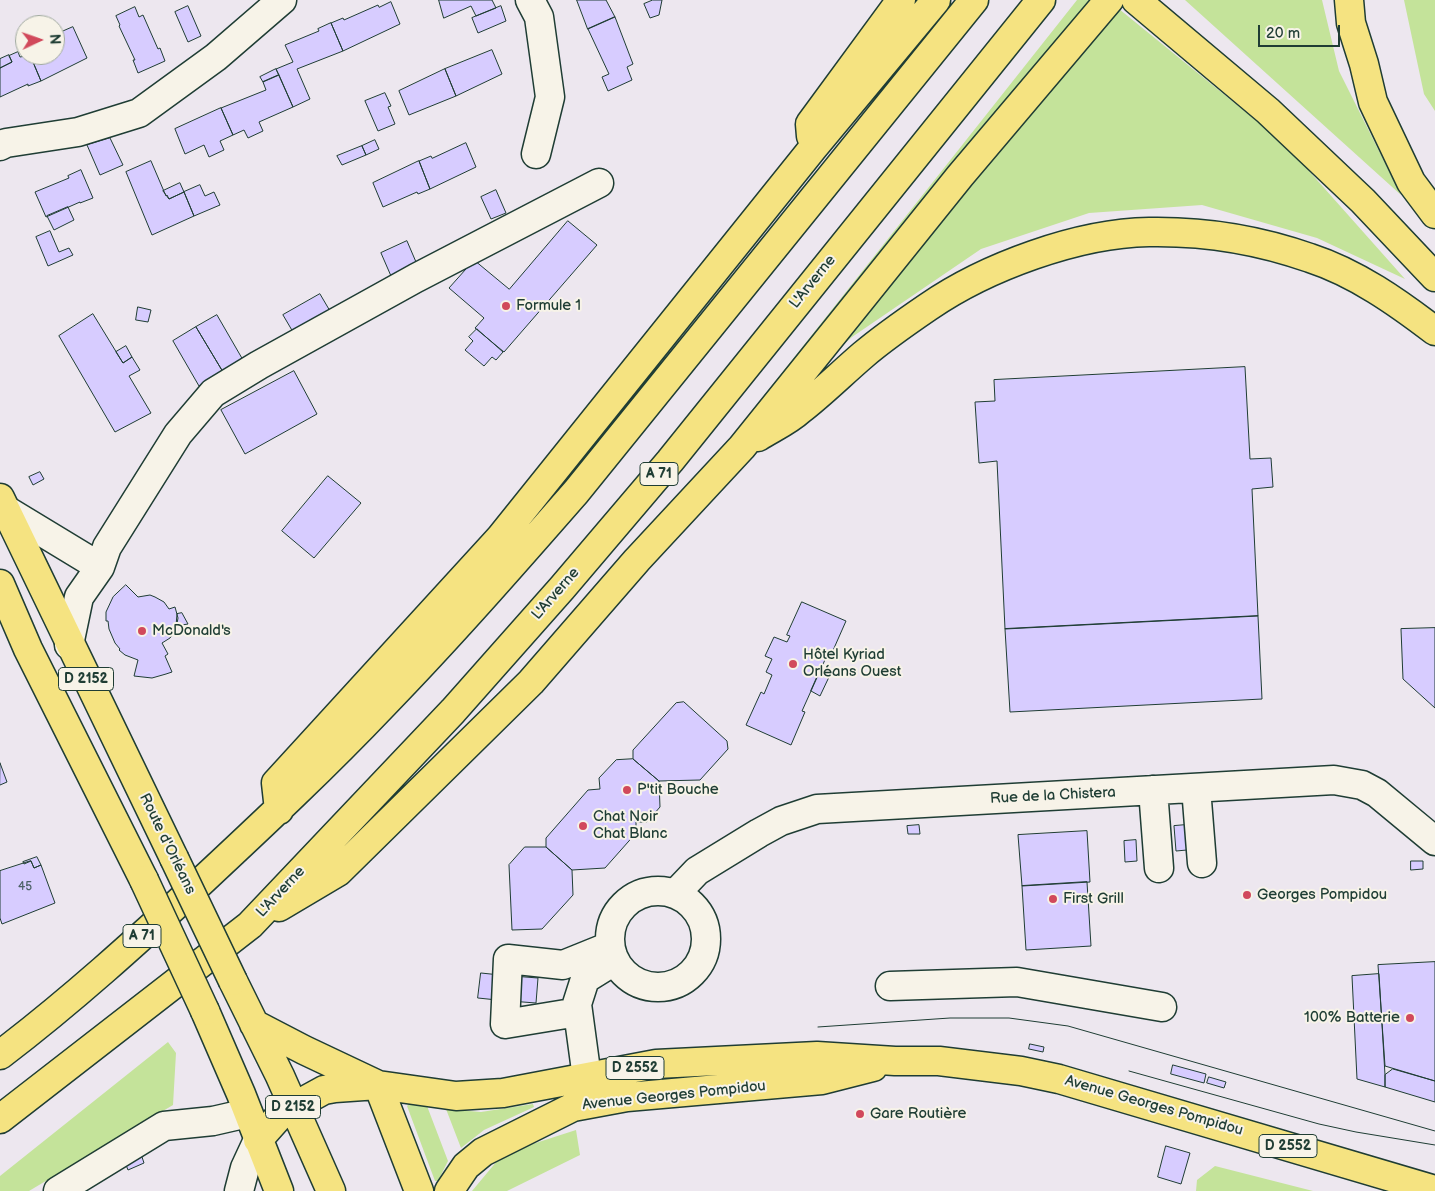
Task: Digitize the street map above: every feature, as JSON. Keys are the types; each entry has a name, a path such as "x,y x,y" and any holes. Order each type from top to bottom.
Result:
{"main road":[{"path":"813,148 810,124 901,0"},
{"path":"278,810 276,783 500,538 813,148 936,0"},
{"name":"A 71","path":"0,1054 125,952 278,810 383,706 523,553 581,485 974,0"},
{"name":"L'Arverne","path":"0,1119 250,925 453,711 670,461 1041,0"},
{"path":"250,925 338,872 530,682 637,560 742,447 960,176 1109,0"},
{"path":"1348,0 1351,23 1364,64 1372,102 1411,182 1435,214"},
{"path":"1147,3 1278,100 1374,190 1435,257"},
{"path":"1147,3 1316,155 1364,201 1435,278"},
{"path":"742,447 799,412 864,354 929,306 991,272 1045,251 1095,238 1148,232 1200,234 1260,243 1312,258 1360,280 1398,302 1435,331"},
{"name":"Route d'Orléans","path":"3,504 254,1024 331,1191"},
{"name":"D 2152","path":"0,584 28,649 144,880 205,1011 248,1113 278,1191"},
{"path":"254,1024 378,1085 419,1191"},
{"name":"Avenue Georges Pompidou","path":"378,1085 456,1096 504,1093 656,1064 817,1056 895,1061 939,1061 1021,1071 1059,1079 1435,1190"},
{"name":"Avenue Georges Pompidou","path":"449,1191 466,1166 483,1152 573,1107 627,1098 822,1080 895,1061"},
{"path":"258,1140 282,1113 324,1090 378,1085"}],"street":[{"path":"0,146 6,143 78,132 139,113 216,57 282,0"},
{"path":"530,0 539,17 550,97 536,154"},
{"path":"70,645 79,597 100,567 106,547 178,434 213,393 259,365 416,278 599,183"},
{"path":"3,504 100,567"},
{"name":"Rue de la Chistera","path":"676,893 697,871 759,833 781,821 818,809 1334,780 1362,785 1377,793 1435,841"},
{"path":"1196,788 1202,863"},
{"path":"1153,790 1159,868"},
{"path":"659,890 676,893 689,901 699,913 705,927 706,943 702,958 694,971 682,981 667,986 652,987 637,982 624,973 612,953 610,929 616,913 627,901 642,892 659,890"},
{"path":"578,1012 505,1024 508,959 563,965 612,953"},
{"path":"587,1078 577,1004 585,979 612,953"},
{"path":"890,986 1017,982 1162,1007"},
{"path":"58,1191 164,1126 213,1121 248,1113"},
{"path":"239,1191 245,1168 258,1140"}],"green space":[{"path":"1077,0 1108,0 1285,144 1405,279 1317,238 1202,205 1089,213 981,249 852,337 716,456"},
{"path":"1185,0 1322,0 1339,71 1401,195"},
{"path":"1404,0 1435,0 1435,111 1424,94"},
{"path":"168,1042 176,1053 173,1105 29,1191 0,1191 0,1176"},
{"path":"409,1104 427,1106 448,1161 438,1181 435,1181 407,1106"},
{"path":"533,1104 534,1107 484,1130 461,1148 446,1109 481,1112"},
{"path":"576,1130 580,1155 507,1191 472,1191 497,1161 514,1150"},
{"path":"1215,1166 1313,1191 1196,1191 1197,1180"}],"building":[{"path":"439,0 492,0 496,8 476,16 471,6 444,18"},
{"path":"577,0 606,0 615,17 588,29"},
{"path":"653,0 662,0 659,15 650,18 644,4"},
{"path":"391,2 400,24 343,51 331,23"},
{"path":"188,6 201,36 188,42 175,12"},
{"path":"501,6 506,21 478,33 472,18"},
{"path":"135,7 139,17 143,15 165,61 138,73 133,60 135,60 116,16"},
{"path":"615,17 633,64 627,67 632,80 608,91 602,77 609,74 588,29"},
{"path":"331,23 343,51 297,69 310,99 293,107 276,69 293,62 285,45 319,31 318,29"},
{"path":"73,27 87,58 41,81 34,65 65,65 65,30"},
{"path":"492,50 502,74 456,96 445,69"},
{"path":"15,53 15,65 34,65 41,81 28,86 28,84 0,97 0,68 12,62 9,56"},
{"path":"9,55 12,62 0,68 0,59"},
{"path":"276,69 279,75 263,82 260,77"},
{"path":"445,69 456,96 409,115 399,91"},
{"path":"279,75 293,107 259,122 263,131 248,138 244,130 233,135 221,108 266,90 263,82"},
{"path":"385,93 391,106 388,107 395,124 378,131 365,101"},
{"path":"221,108 233,135 220,141 224,150 209,157 204,145 185,154 175,129"},
{"path":"110,138 123,165 100,175 87,145"},
{"path":"375,140 379,149 366,155 362,146"},
{"path":"466,143 476,167 430,189 419,161 431,156 432,158"},
{"path":"362,146 366,155 342,165 337,156"},
{"path":"151,161 166,196 169,199 184,192 194,216 152,235 126,172"},
{"path":"419,161 430,189 418,194 417,192 383,207 373,183"},
{"path":"81,170 93,198 46,217 35,192 69,178 68,176"},
{"path":"180,183 184,192 169,199 163,191"},
{"path":"200,185 205,196 214,192 220,205 194,216 184,192"},
{"path":"496,190 506,213 491,219 481,197"},
{"path":"68,207 74,220 54,230 47,216"},
{"path":"568,221 597,245 504,352 475,328 484,318 449,288 474,260 509,289"},
{"path":"50,231 59,252 69,248 73,255 48,266 36,237"},
{"path":"407,241 416,262 391,276 381,253"},
{"path":"320,294 330,311 293,332 283,315"},
{"path":"138,307 151,310 148,322 136,320"},
{"path":"93,314 123,363 132,357 140,370 129,376 151,413 115,432 59,336"},
{"path":"217,315 243,360 223,372 196,327"},
{"path":"196,327 223,372 199,386 173,341"},
{"path":"477,329 503,352 496,360 492,357 484,366 465,350 473,341 469,337"},
{"path":"126,346 132,357 123,363 116,352"},
{"path":"1245,367 1250,459 1271,458 1273,487 1252,489 1258,616 1005,629 997,461 979,463 975,402 995,401 994,380"},
{"path":"294,371 317,414 245,454 221,410"},
{"path":"40,472 44,479 33,485 29,477"},
{"path":"328,476 361,503 314,558 282,531"},
{"name":"McDonald's","path":"126,585 138,597 150,595 164,602 169,609 175,607 178,618 176,629 170,638 162,643 168,654 165,656 172,672 152,678 134,676 138,660 125,655 115,643 108,621 106,621 106,612 113,597"},
{"path":"802,602 846,621 831,655 828,653 802,711 805,712 791,745 746,725 761,692 764,694 772,675 766,672 772,659 765,656 774,637 787,642 790,636 787,635"},
{"path":"182,613 188,624 176,626 177,614"},
{"path":"1258,616 1262,699 1010,712 1005,629"},
{"path":"1435,628 1435,708 1403,679 1401,629"},
{"path":"819,673 829,677 820,696 811,691"},
{"path":"684,702 727,741 728,749 700,780 659,781 633,759 633,750 676,703"},
{"path":"633,759 659,781 660,807 647,822 636,822 636,833 605,868 572,870 546,847 546,838 588,790 600,789 599,778 616,760"},
{"path":"0,763 7,782 0,785"},
{"path":"919,825 920,834 908,834 907,826"},
{"path":"1186,825 1187,850 1176,851 1174,826"},
{"path":"1087,831 1090,882 1022,886 1018,835"},
{"path":"1136,840 1137,861 1125,862 1124,841"},
{"path":"525,847 546,847 572,870 573,895 542,929 512,930 509,865"},
{"path":"37,857 41,865 34,868 31,861 24,864 23,862"},
{"path":"31,861 34,868 41,865 55,903 2,924 0,918 0,871"},
{"path":"1411,861 1423,861 1423,869 1411,870"},
{"path":"1087,882 1091,946 1026,950 1022,886"},
{"path":"1435,962 1435,1081 1385,1066 1378,965"},
{"path":"481,973 500,975 497,1000 478,998"},
{"path":"1379,974 1385,1087 1357,1079 1352,976"},
{"path":"500,975 538,978 536,1003 497,1000"},
{"path":"1030,1044 1044,1047 1043,1052 1029,1049"},
{"path":"1173,1065 1206,1074 1204,1083 1171,1074"},
{"path":"1393,1069 1435,1081 1435,1102 1385,1087 1385,1075"},
{"path":"1209,1077 1226,1082 1224,1088 1207,1083"},
{"path":"1166,1146 1190,1153 1181,1184 1158,1177"},
{"path":"142,1157 144,1163 128,1170 126,1165"}],"tram line":[{"path":"818,1027 950,1018 1009,1018 1068,1026 1435,1131"},
{"path":"1129,1071 1319,1124 1435,1145"}],"place":[{"name":"Formule 1","path":"506,306"},
{"name":"McDonald's","path":"142,631"},
{"name":"Hôtel Kyriad Orléans Ouest","path":"793,664"},
{"name":"P'tit Bouche","path":"627,790"},
{"name":"Chat Noir Chat Blanc","path":"583,826"},
{"name":"Georges Pompidou","path":"1247,895"},
{"name":"First Grill","path":"1053,899"},
{"name":"100% Batterie","path":"1410,1018"},
{"name":"Gare Routière","path":"860,1114"}]}
